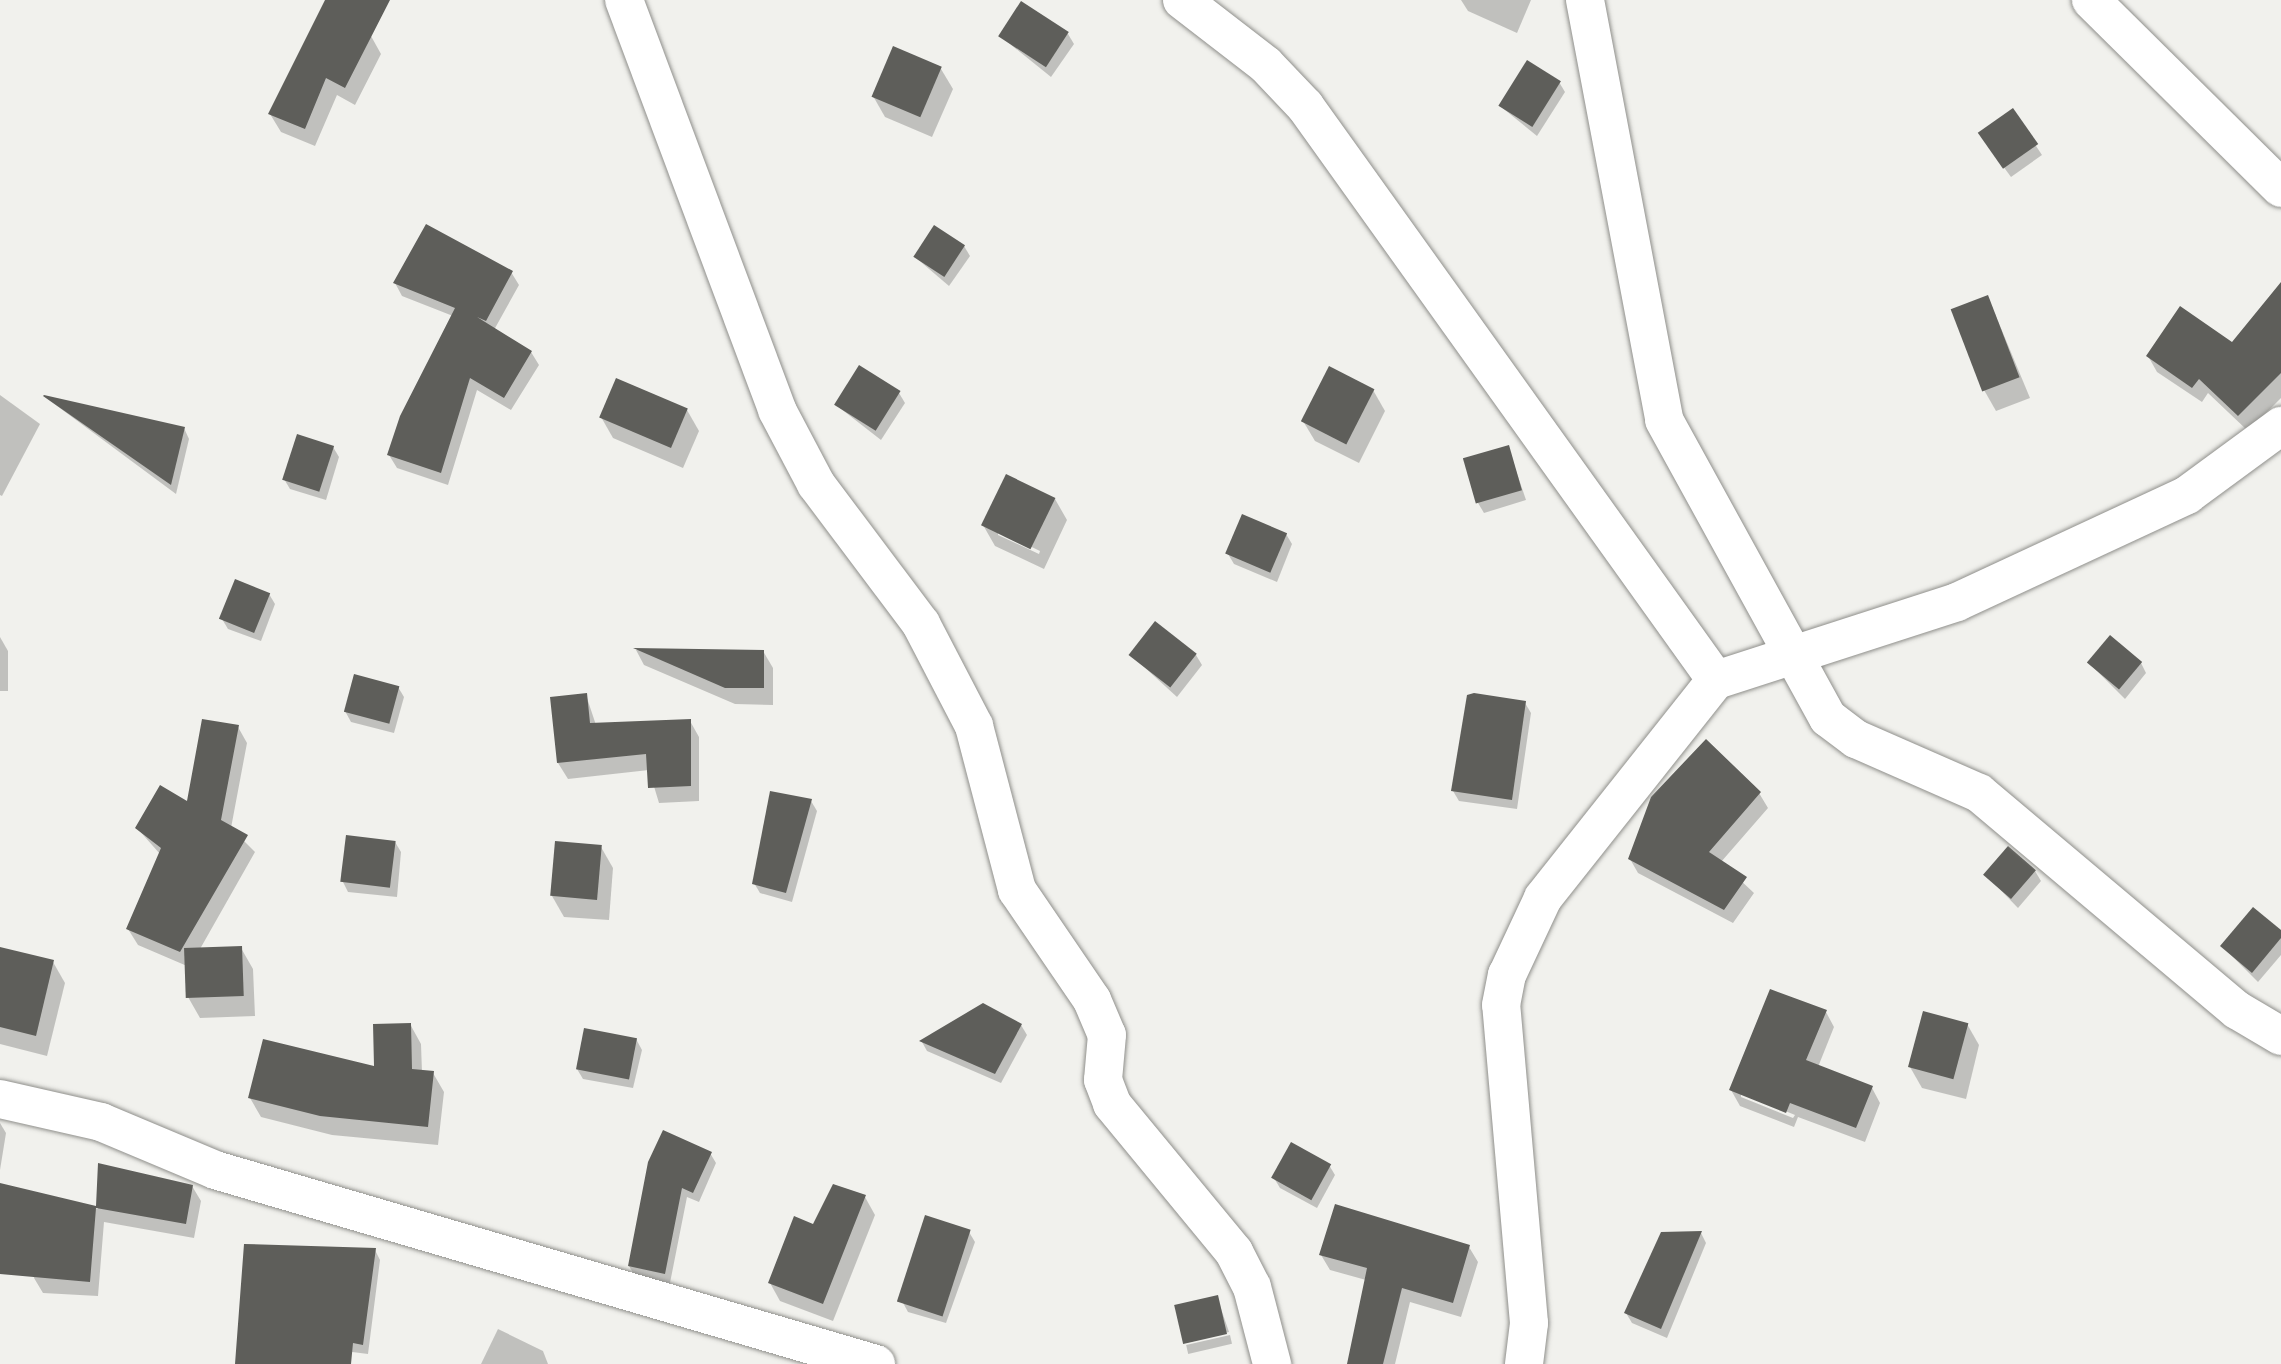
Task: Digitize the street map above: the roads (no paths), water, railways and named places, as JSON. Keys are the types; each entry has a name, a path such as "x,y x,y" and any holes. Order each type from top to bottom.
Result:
{"street":[{"path":"624,0 777,410 816,484 921,624 974,726 1017,890 1092,1000 1107,1035 1103,1080 1112,1104 1234,1252 1252,1287 1272,1364"},
{"path":"1182,0 1266,65 1305,106 1716,680"},
{"path":"1586,0 1664,420 1797,653 1828,718 1856,739 1979,793 2237,1010 2281,1036"},
{"path":"2091,0 2281,188"},
{"path":"1524,1364 1528,1324 1501,1005 1507,975 1543,898 1716,680 1957,603 2188,495 2281,426"},
{"path":"0,1099 101,1122 215,1170 876,1364"}]}
